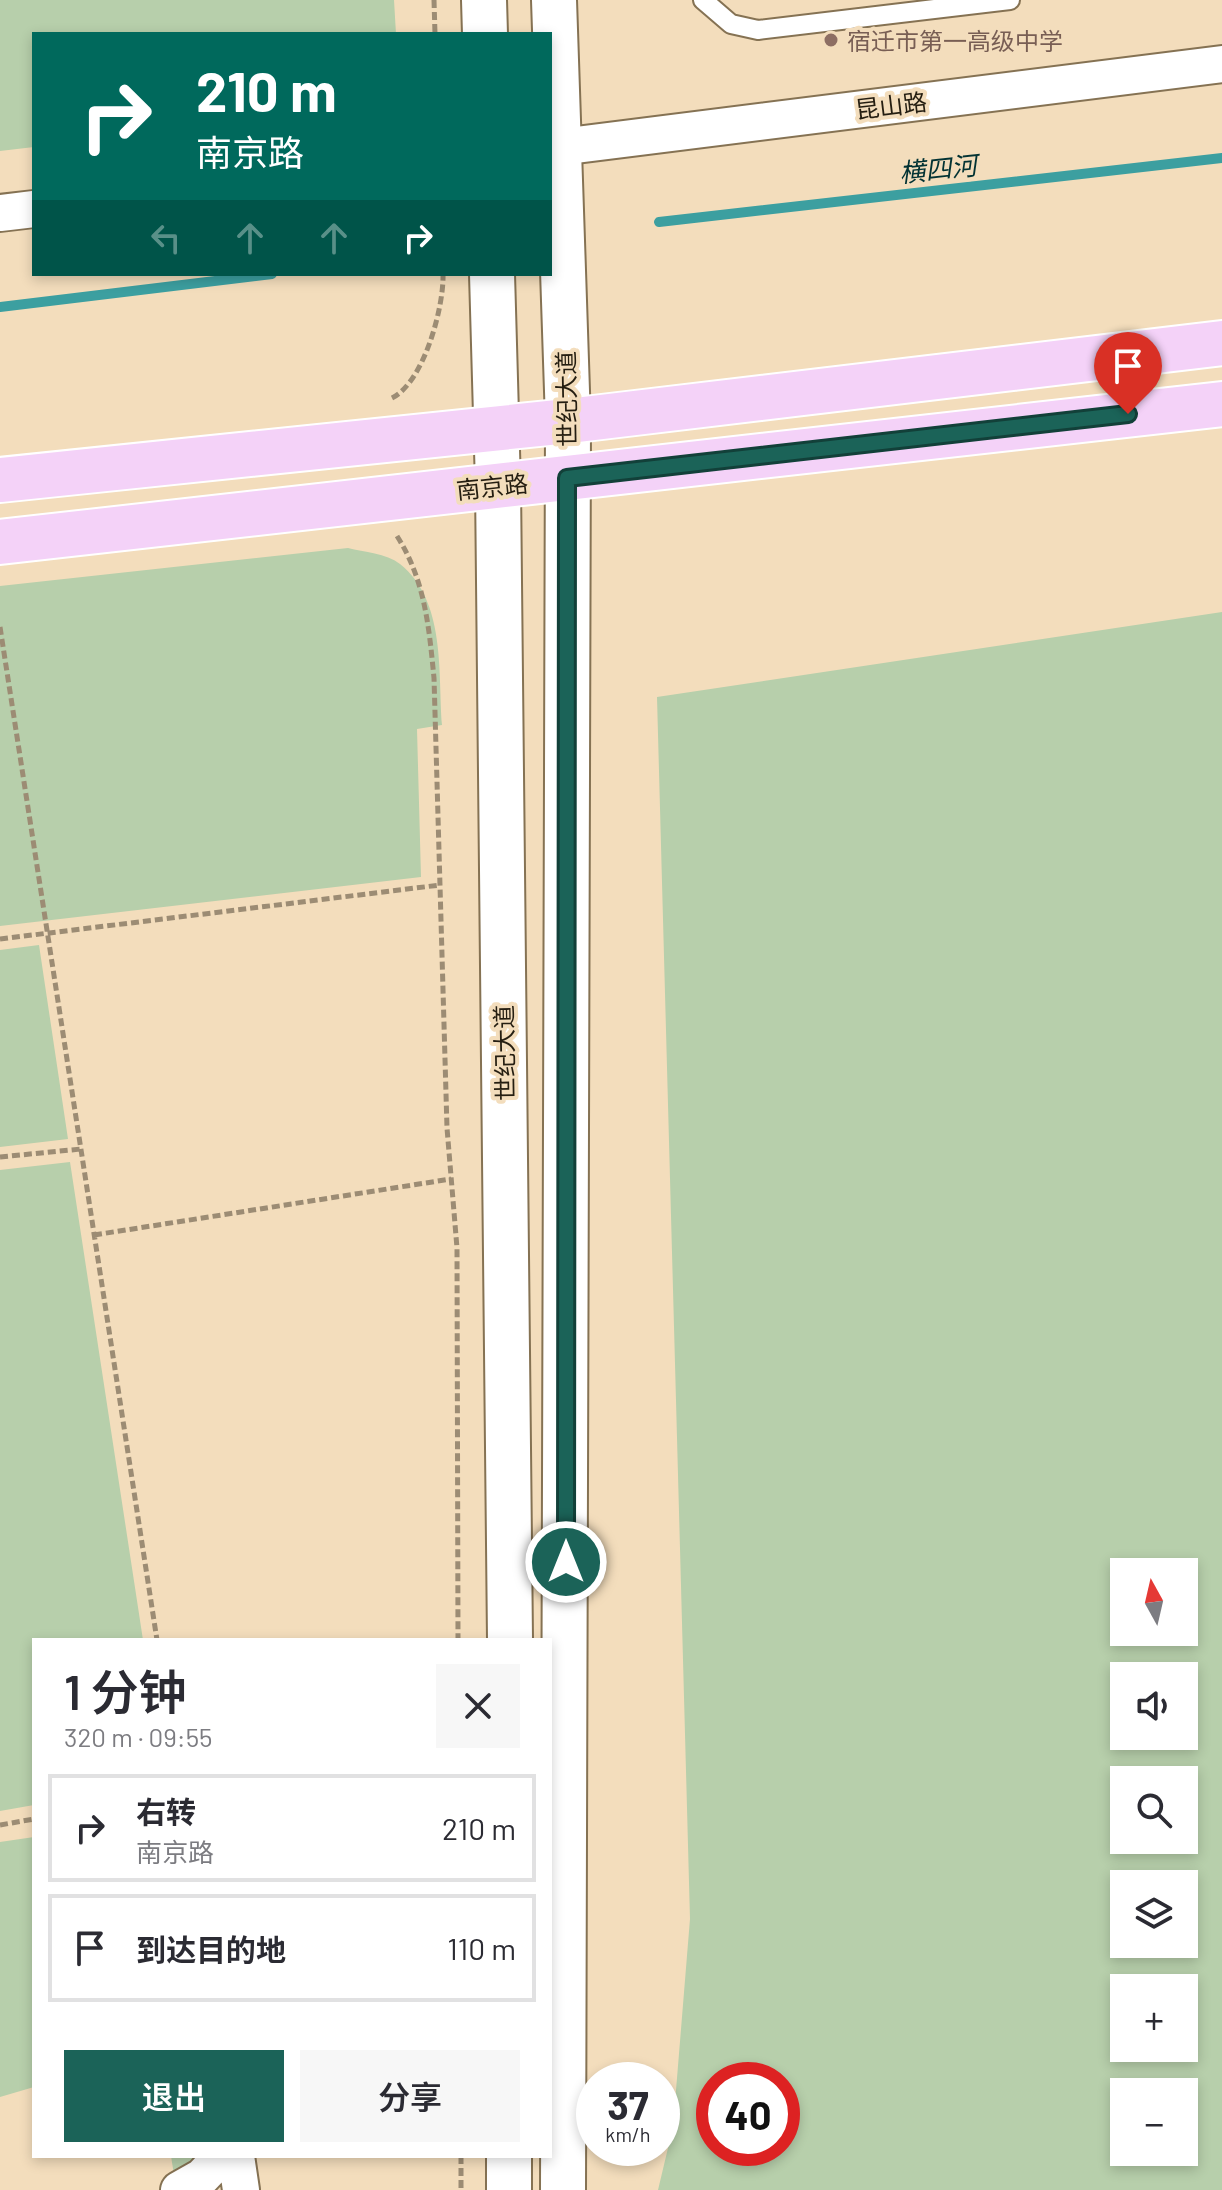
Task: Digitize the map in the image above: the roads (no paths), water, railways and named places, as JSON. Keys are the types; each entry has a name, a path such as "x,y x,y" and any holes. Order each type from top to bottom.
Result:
{"main road":[{"path":"0,480 568,421 1222,343"},
{"name":"南京路","path":"0,542 1222,404"}],"street":[{"path":"484,0 485,32"},
{"name":"世纪大道","path":"554,0 568,421 563,2190"},
{"name":"昆山路","path":"560,147 1222,64"},
{"path":"0,213 32,209"},
{"name":"世纪大道","path":"492,276 498,485 510,1638"},
{"path":"179,2190 202,2177 220,2158"},
{"path":"236,2158 241,2190"},
{"path":"509,2158 509,2190"}],"lane":[{"path":"703,0 731,24 758,30 1010,0"}],"waterway":[{"name":"横四河","path":"659,222 1222,158"},
{"name":"横四河","path":"0,307 256,276"}],"place":[{"name":"宿迁市第一高级中学","path":"831,40"}]}
